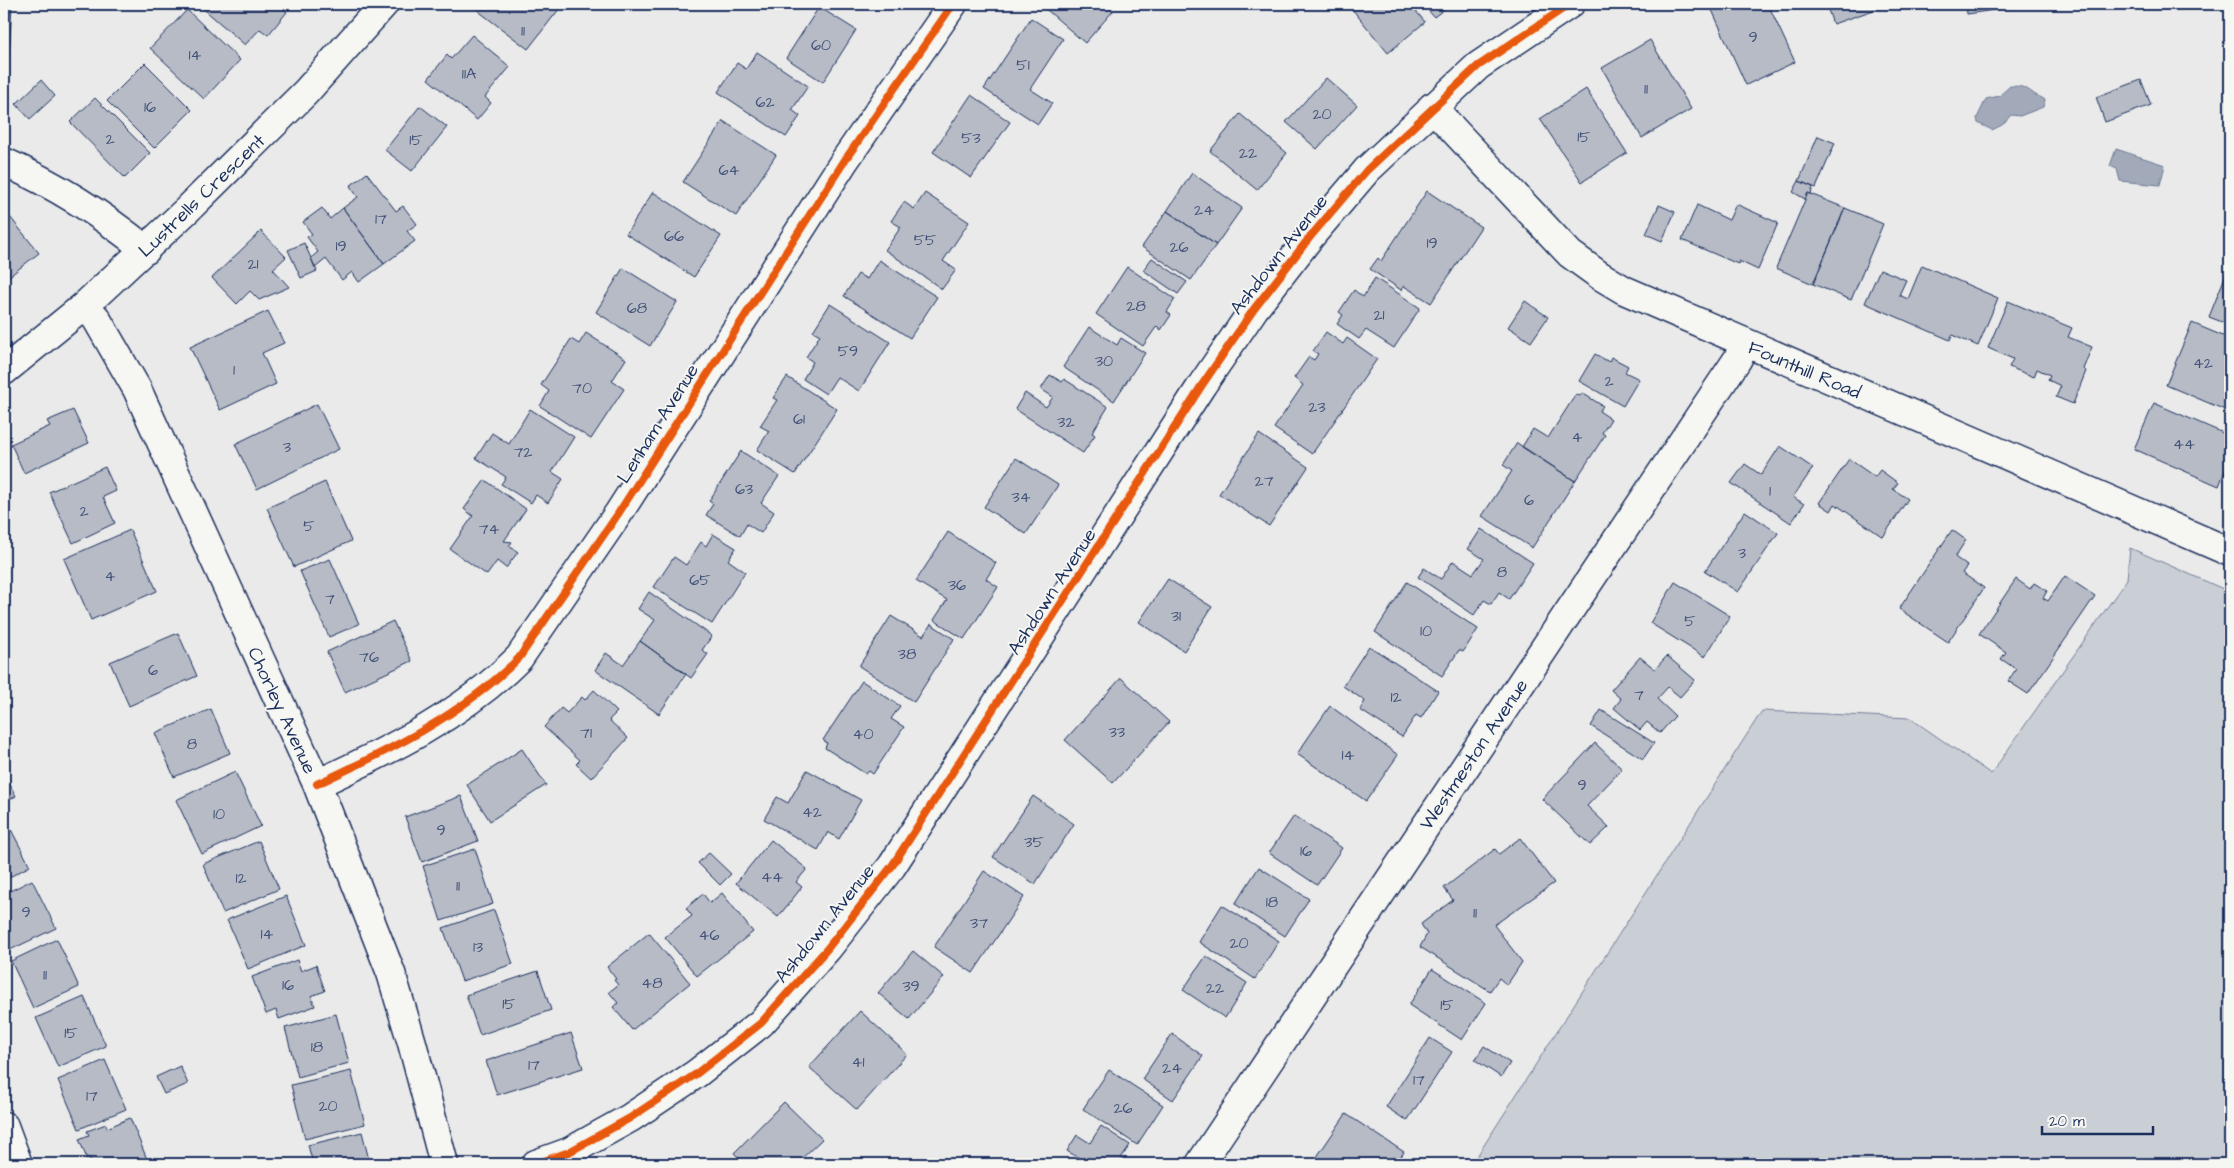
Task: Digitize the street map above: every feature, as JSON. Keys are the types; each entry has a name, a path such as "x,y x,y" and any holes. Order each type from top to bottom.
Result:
{"street":[{"name":"Lustrells Crescent","path":"4,371 84,306 146,250 306,92 384,4"},
{"name":"Lenham Avenue","path":"317,784 379,755 453,714 497,679 519,658 618,514 845,160 953,4"},
{"name":"Ashdown Avenue","path":"536,1164 569,1152 630,1118 696,1074 761,1023 828,949 892,866 1202,385 1254,309 1339,202 1368,170 1432,107 1478,66 1570,4"},
{"name":"Founthill Road","path":"1432,107 1544,228 1570,254 1599,275 1648,301 2230,552"},
{"path":"4,162 47,183 92,211 146,250"},
{"name":"Chorley Avenue","path":"84,306 96,318 136,389 317,784 391,973 412,1043 444,1164"},
{"name":"Westmeston Avenue","path":"1200,1164 1737,360 1746,343"},
{"path":"4,1126 18,1164"}],"shaded area":[{"path":"2130,548 2230,592 2230,1164 1472,1164 1762,711 1910,718 1991,774 2127,579"}],"water":[{"path":"2010,86 2023,87 2044,99 2043,107 2020,116 2011,115 2002,125 1992,130 1978,123 1977,118 1986,99 1999,96"},
{"path":"2116,149 2165,165 2160,185 2120,181 2117,169 2110,166"}],"building":[{"path":"4,4 12,4 8,74 4,74"},
{"path":"198,4 278,4 287,12 268,35 260,29 245,45"},
{"path":"481,4 563,4 528,49 477,10"},
{"path":"1040,4 1104,4 1113,11 1085,43"},
{"path":"1358,4 1410,4 1425,22 1388,53 1352,9"},
{"path":"1423,4 1451,4 1434,17"},
{"path":"1725,4 1768,4 1795,62 1746,85 1712,10"},
{"path":"1826,4 1891,4 1833,24"},
{"path":"1966,4 2029,4 2029,5 1967,14"},
{"path":"819,7 856,30 823,82 786,58"},
{"path":"187,10 240,60 204,99 150,48"},
{"path":"1031,18 1063,39 1030,89 1052,103 1038,124 984,89"},
{"path":"472,35 510,67 485,97 491,103 477,120 428,79 447,55 451,59"},
{"path":"1650,40 1691,109 1642,138 1602,68"},
{"path":"757,52 808,86 792,110 800,116 786,137 718,92 737,63 746,69"},
{"path":"145,63 192,110 154,148 107,101"},
{"path":"1326,78 1357,105 1317,149 1286,122"},
{"path":"41,80 55,96 30,119 16,104"},
{"path":"2141,80 2151,105 2105,122 2096,97"},
{"path":"1586,89 1627,153 1582,182 1540,119"},
{"path":"971,95 1010,122 971,178 933,152"},
{"path":"95,98 150,153 125,178 70,122"},
{"path":"420,106 447,127 412,171 385,150"},
{"path":"1240,114 1287,153 1257,190 1210,151"},
{"path":"723,121 776,155 736,216 683,182"},
{"path":"1818,136 1835,143 1816,188 1799,181"},
{"path":"367,173 396,211 403,206 417,224 407,231 415,241 384,264 343,208 358,197 350,186"},
{"path":"1192,173 1242,208 1216,245 1167,211"},
{"path":"1799,181 1813,187 1811,194 1808,193 1805,199 1793,192"},
{"path":"1427,191 1481,227 1431,303 1404,286 1401,290 1370,269 1378,258 1381,261"},
{"path":"653,192 721,236 694,277 626,234"},
{"path":"925,193 969,222 943,261 956,270 942,289 885,250 901,227 891,221 904,202 914,209"},
{"path":"1808,193 1845,208 1813,284 1776,268"},
{"path":"1736,204 1778,223 1758,270 1739,261 1738,264 1682,240 1697,205 1729,220"},
{"path":"1659,205 1675,212 1662,241 1646,234"},
{"path":"322,208 330,219 343,208 384,264 359,282 352,272 342,280 326,259 315,268 311,258 318,252 307,237 312,234 303,222"},
{"path":"1845,208 1883,224 1851,300 1813,284"},
{"path":"1167,211 1216,245 1191,280 1142,247"},
{"path":"10,217 39,253 7,278 4,274 4,222"},
{"path":"261,231 286,257 273,269 289,287 259,300 250,291 237,304 212,278"},
{"path":"304,243 317,271 301,278 288,250"},
{"path":"1152,258 1187,282 1178,294 1143,270"},
{"path":"879,260 937,297 910,338 844,296 858,274 867,279"},
{"path":"2230,264 2230,325 2209,317"},
{"path":"1922,265 1998,298 1978,346 1952,335 1950,340 1865,303 1880,269 1906,280 1899,295 1908,299"},
{"path":"1127,267 1175,299 1167,312 1171,315 1161,330 1157,326 1143,346 1096,314"},
{"path":"623,268 677,302 650,346 596,312"},
{"path":"1375,278 1420,308 1394,348 1366,330 1359,339 1337,324 1343,315 1339,312 1354,290 1363,297"},
{"path":"1525,301 1548,317 1531,342 1508,327"},
{"path":"2008,301 2072,328 2068,337 2092,347 2083,369 2086,371 2073,404 2056,397 2061,386 2048,380 2050,375 2037,369 2034,377 2009,367 2013,359 1988,348"},
{"path":"830,304 890,342 859,391 837,377 826,394 803,379 813,362 806,357 820,335 813,331"},
{"path":"268,311 284,343 262,353 276,384 220,410 190,347"},
{"path":"2192,323 2230,339 2230,412 2166,385"},
{"path":"1089,327 1117,345 1121,338 1145,353 1114,401 1063,367"},
{"path":"1326,332 1343,344 1347,338 1377,359 1312,454 1274,428 1303,385 1294,378 1309,357 1314,360 1318,354 1313,351"},
{"path":"586,333 626,359 612,381 624,389 591,439 540,406 549,391 541,385 571,339 579,344"},
{"path":"1595,354 1609,362 1611,357 1628,366 1625,372 1639,379 1623,406 1579,381"},
{"path":"1050,375 1062,382 1064,379 1108,407 1092,433 1095,435 1083,453 1015,409 1025,393 1046,407 1053,397 1041,389"},
{"path":"787,377 837,409 795,474 757,450 769,431 760,426 777,400 773,398"},
{"path":"1582,393 1603,406 1599,411 1611,419 1602,433 1605,435 1575,481 1522,447 1533,429 1548,438 1576,394 1580,396"},
{"path":"2154,403 2230,436 2230,458 2219,486 2134,449"},
{"path":"317,404 339,449 257,489 235,444"},
{"path":"530,409 574,437 552,472 563,479 548,503 536,495 531,503 501,484 506,477 476,458 492,433 509,444"},
{"path":"73,410 89,443 24,473 11,444 50,426 47,421"},
{"path":"1259,434 1308,467 1269,526 1219,494"},
{"path":"1517,443 1575,481 1532,548 1482,516 1512,471 1503,465"},
{"path":"1780,446 1813,468 1793,497 1804,504 1791,523 1731,483 1745,464 1761,475"},
{"path":"741,451 779,476 761,503 774,512 761,533 747,524 740,536 706,515 713,504 709,501"},
{"path":"1016,458 1058,485 1026,534 984,507"},
{"path":"1849,459 1875,477 1880,470 1898,483 1893,489 1908,499 1883,537 1835,504 1831,511 1819,503"},
{"path":"105,467 116,491 103,497 115,523 73,543 49,492"},
{"path":"485,480 526,509 504,541 512,542 509,546 518,552 506,568 497,561 487,575 450,549 473,516 464,509"},
{"path":"325,482 351,541 294,567 267,508"},
{"path":"1745,511 1778,533 1738,592 1705,571"},
{"path":"1481,529 1533,563 1509,599 1499,592 1491,604 1484,600 1474,615 1418,577 1424,568 1441,579 1453,561 1473,574 1484,559 1468,549"},
{"path":"130,530 157,591 91,620 64,559"},
{"path":"1952,530 1966,540 1955,557 1967,566 1962,573 1984,588 1948,642 1899,609"},
{"path":"948,532 996,563 986,579 998,587 964,639 934,620 947,600 916,581"},
{"path":"713,534 736,548 728,560 745,572 712,624 654,587 674,557 686,565 701,542 706,546"},
{"path":"330,559 359,624 329,637 300,571"},
{"path":"2065,576 2095,596 2028,694 2008,681 2016,669 2001,659 2006,652 1979,634 2016,579 2030,589 2034,583 2047,591 2043,598 2048,601"},
{"path":"1168,579 1212,607 1184,651 1139,622"},
{"path":"1407,582 1478,629 1463,652 1459,650 1442,676 1375,632"},
{"path":"1675,582 1730,616 1705,657 1650,623"},
{"path":"649,592 712,636 702,650 708,654 691,678 640,641 655,620 638,609"},
{"path":"891,616 923,636 931,624 954,639 914,702 859,666"},
{"path":"393,621 412,661 345,692 327,652"},
{"path":"178,633 197,676 129,706 110,662"},
{"path":"640,641 686,674 659,714 595,670 606,653 623,665"},
{"path":"1369,646 1438,691 1421,718 1416,715 1402,737 1360,710 1365,701 1343,686"},
{"path":"1667,656 1695,680 1680,697 1668,687 1657,699 1675,716 1660,733 1647,722 1640,730 1614,708 1621,699 1611,690 1640,657 1655,669"},
{"path":"1121,678 1169,722 1113,783 1065,740"},
{"path":"862,681 900,706 891,719 904,727 873,774 869,771 866,774 825,748 827,743 823,740"},
{"path":"594,690 617,712 609,720 628,738 591,778 576,764 580,760 544,727 561,708 567,713 582,697 585,700"},
{"path":"1330,706 1398,755 1366,801 1297,754"},
{"path":"211,709 230,753 174,777 155,733"},
{"path":"1601,710 1654,743 1643,759 1591,726"},
{"path":"1595,743 1622,769 1587,806 1609,827 1590,845 1542,799"},
{"path":"522,749 546,785 490,821 467,785"},
{"path":"807,770 861,800 839,839 828,832 818,850 764,819 777,797 788,803"},
{"path":"235,772 261,826 202,854 176,800"},
{"path":"8,781 16,796 7,801 9,806 4,809 4,783"},
{"path":"461,796 478,841 422,862 405,817"},
{"path":"1033,796 1074,824 1035,884 993,857"},
{"path":"1294,816 1342,848 1317,885 1269,853"},
{"path":"4,819 30,866 4,880"},
{"path":"1520,838 1554,883 1494,925 1522,962 1507,985 1499,978 1490,991 1420,947 1427,934 1421,924 1453,900 1444,888 1495,849 1499,854"},
{"path":"771,840 807,869 796,882 802,887 778,917 736,883"},
{"path":"259,841 279,889 223,913 203,864"},
{"path":"475,849 493,904 441,921 423,866"},
{"path":"709,853 731,874 720,885 698,863"},
{"path":"1259,867 1309,899 1285,936 1235,904"},
{"path":"984,871 1024,897 973,973 934,947"},
{"path":"32,880 56,928 10,950 4,937 4,894"},
{"path":"722,893 753,932 697,976 665,937 692,916 686,908 703,894 710,903"},
{"path":"286,896 306,945 248,969 227,920"},
{"path":"1222,905 1279,941 1255,979 1199,942"},
{"path":"494,910 513,964 462,981 443,928"},
{"path":"649,933 690,983 632,1030 613,1007 618,1003 609,992 618,985 607,967"},
{"path":"57,939 79,987 33,1008 11,961"},
{"path":"913,951 944,977 909,1019 878,993"},
{"path":"1206,956 1247,983 1225,1018 1183,990"},
{"path":"297,960 301,971 316,965 325,991 311,996 315,1006 279,1019 276,1010 266,1014 252,977"},
{"path":"1432,969 1486,1003 1462,1040 1409,1005"},
{"path":"538,971 551,1010 480,1035 466,995"},
{"path":"84,997 106,1046 58,1067 36,1018"},
{"path":"860,1011 907,1054 857,1110 809,1067"},
{"path":"336,1014 349,1063 298,1077 285,1028"},
{"path":"571,1033 583,1068 497,1095 486,1061"},
{"path":"1172,1034 1203,1056 1173,1100 1142,1079"},
{"path":"1430,1038 1452,1052 1407,1121 1386,1107"},
{"path":"1484,1046 1510,1063 1501,1077 1475,1060"},
{"path":"105,1060 126,1109 79,1129 58,1080"},
{"path":"180,1066 188,1084 164,1094 156,1077"},
{"path":"1109,1070 1163,1105 1137,1145 1083,1109"},
{"path":"351,1071 365,1124 305,1139 291,1085"},
{"path":"784,1102 822,1139 796,1164 745,1164 734,1153"},
{"path":"1346,1114 1404,1152 1396,1164 1312,1164"},
{"path":"130,1118 149,1164 92,1164 89,1157 87,1159 79,1139 89,1135 87,1131 106,1124 107,1128"},
{"path":"1101,1126 1130,1145 1121,1158 1124,1160 1122,1164 1079,1164 1076,1161 1079,1158 1067,1151 1077,1135 1090,1143"},
{"path":"362,1132 370,1164 313,1164 308,1145"}],"cycle path":[{"path":"317,784 424,730 497,679 519,658 618,514 845,160 953,4"},
{"path":"536,1164 569,1152 630,1118 696,1074 761,1023 827,949 892,866 1202,385 1254,309 1310,237 1367,170 1478,66 1570,4"}]}
